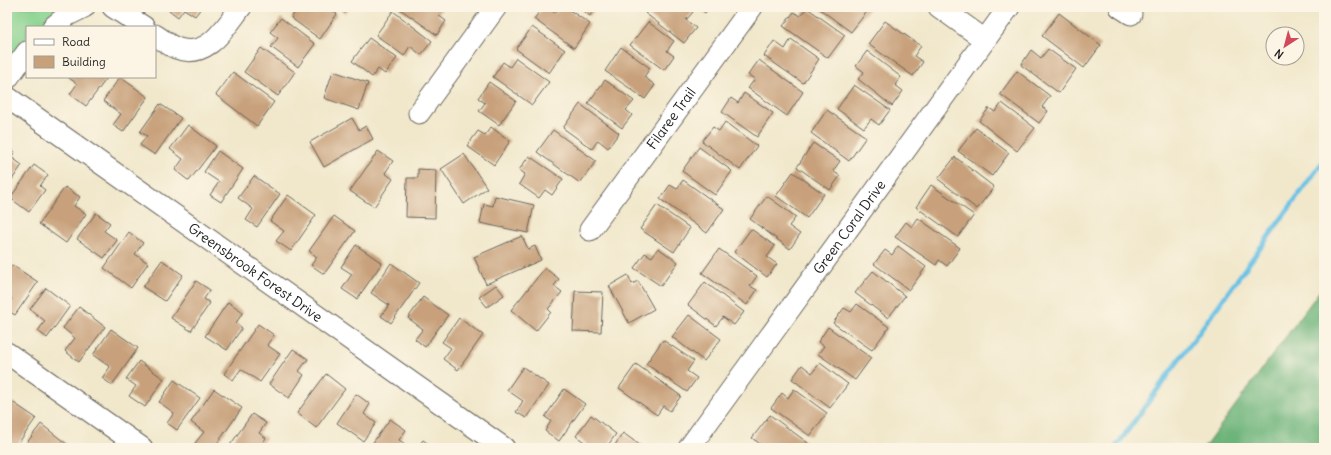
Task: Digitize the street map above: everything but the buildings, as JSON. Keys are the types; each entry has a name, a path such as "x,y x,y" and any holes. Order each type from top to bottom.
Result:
{"street":[{"path":"54,26 68,15 84,7"},
{"path":"113,7 142,26"},
{"path":"156,36 175,48 186,51 198,50 215,40 241,7"},
{"path":"419,112 496,7"},
{"name":"Filaree Trail","path":"590,230 752,7"},
{"path":"939,7 985,40"},
{"name":"Green Coral Drive","path":"690,448 1010,7"},
{"path":"7,79 26,53"},
{"name":"Greensbrook Forest Drive","path":"7,97 504,448"},
{"path":"7,353 142,448"}],"green space":[{"path":"7,7 66,7 41,26 26,26 26,39 7,63"},
{"path":"1324,285 1323,448 1204,448"}],"waterway":[{"path":"1115,448 1324,160"}]}
